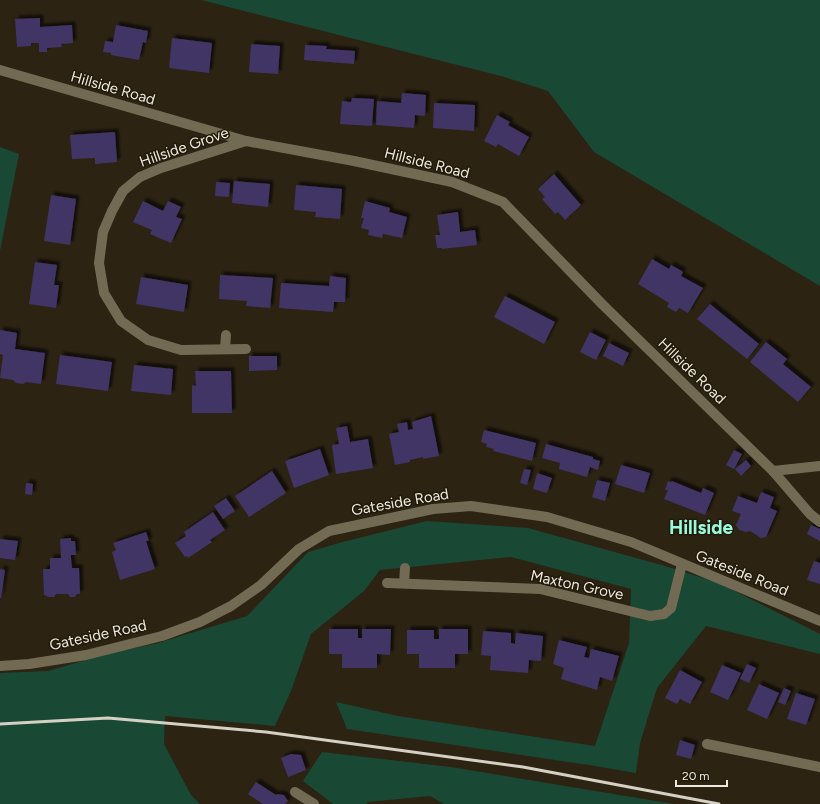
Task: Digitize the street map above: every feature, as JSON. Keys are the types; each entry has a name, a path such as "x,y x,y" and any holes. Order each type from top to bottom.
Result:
{"street":[{"name":"Hillside Road","path":"0,70 246,141 354,161 452,182 503,202 603,305 773,470 810,514 820,522"},
{"name":"Hillside Grove","path":"246,141 161,168 140,177 123,191 102,232 98,263 104,293 121,321 148,340 181,350 246,349"},
{"path":"225,349 226,335"},
{"path":"773,470 820,466"},
{"name":"Gateside Road","path":"0,666 29,664 86,655 132,644 185,628 231,606 261,585 299,549 329,531 433,509 471,506 547,516 631,542 820,621"},
{"name":"Maxton Grove","path":"387,583 540,590 650,616 664,614 671,608 682,564"},
{"path":"404,583 405,568"},
{"path":"707,744 820,767"},
{"path":"294,792 314,804"}],"green space":[{"path":"201,0 820,0 820,286 594,152 548,91 501,76"},
{"path":"0,147 19,154 0,251"},
{"path":"427,521 528,528 665,566 719,583 820,634 820,654 706,626 657,688 640,743 636,773 347,729 336,702 398,716 595,746 629,643 631,589 511,557 380,570 364,591 311,634 291,691 275,726 165,716 164,744 191,795 200,804 0,804 0,673 48,671 103,655 158,643 247,616 308,552"},
{"path":"322,752 451,767 674,804 444,804 430,796 368,802 366,804 333,804 303,781"}],"building":[{"path":"40,18 40,27 72,25 73,43 61,44 62,47 47,48 47,52 39,52 39,43 31,43 31,46 17,47 15,19"},
{"path":"116,25 148,31 146,43 143,42 139,60 103,52 105,41 113,42"},
{"path":"172,38 212,43 209,73 169,68"},
{"path":"251,44 280,46 278,74 249,72"},
{"path":"305,45 327,46 326,49 355,51 354,64 304,60"},
{"path":"402,93 426,95 425,116 415,115 414,128 376,125 377,101 401,103"},
{"path":"352,98 374,99 372,126 340,124 342,101 351,102"},
{"path":"434,103 475,105 474,131 433,128"},
{"path":"497,115 510,122 508,125 529,137 519,156 498,144 496,147 484,141"},
{"path":"115,132 117,162 95,164 95,158 72,159 70,135"},
{"path":"554,174 581,205 565,220 558,212 555,214 542,199 545,197 538,189"},
{"path":"234,181 270,184 268,207 232,203"},
{"path":"216,182 230,183 229,197 215,196"},
{"path":"296,185 342,189 340,219 315,217 316,212 294,210"},
{"path":"51,195 76,199 70,245 44,241"},
{"path":"143,201 163,211 168,201 181,207 176,217 182,219 171,243 150,234 152,230 133,222"},
{"path":"365,201 390,208 389,212 407,217 402,238 383,234 382,238 368,235 369,230 361,228 364,218 361,218"},
{"path":"458,212 460,232 475,230 477,245 442,249 437,248 435,235 440,235 437,215"},
{"path":"652,259 669,269 671,265 680,270 683,272 681,276 703,288 688,313 679,308 676,312 667,307 669,303 638,284"},
{"path":"35,262 57,265 54,285 59,285 56,308 29,304"},
{"path":"220,275 273,278 270,308 246,306 247,301 219,299"},
{"path":"330,276 346,278 345,302 334,302 333,312 279,308 281,283 329,286"},
{"path":"141,277 188,285 184,312 136,304"},
{"path":"505,296 555,322 544,344 494,317"},
{"path":"710,304 759,344 747,359 697,319"},
{"path":"0,330 17,333 15,349 45,353 41,384 26,382 23,384 16,383 13,380 0,378 3,355 0,354"},
{"path":"590,332 606,340 596,360 580,352"},
{"path":"766,342 787,359 783,364 811,387 798,402 750,362"},
{"path":"609,343 629,353 623,366 603,356"},
{"path":"60,355 112,362 108,391 56,384"},
{"path":"249,356 277,356 277,370 249,371"},
{"path":"134,365 173,369 171,395 131,391"},
{"path":"195,371 231,371 232,413 192,413 192,385 196,386"},
{"path":"431,416 439,456 423,459 423,457 410,460 410,462 395,465 389,434 399,432 397,424 407,422 408,430 413,429 412,422"},
{"path":"347,426 350,442 368,439 373,468 336,474 332,445 339,444 336,428"},
{"path":"484,430 536,443 532,461 493,451 494,449 486,447 487,444 481,442"},
{"path":"546,444 593,457 593,459 600,461 598,470 590,467 587,477 559,469 560,463 542,458"},
{"path":"320,449 329,475 294,488 285,461"},
{"path":"734,450 742,454 734,469 726,465"},
{"path":"746,460 751,466 741,476 735,469"},
{"path":"621,465 650,473 644,493 615,484"},
{"path":"524,469 531,470 527,485 520,483"},
{"path":"272,471 286,493 249,517 235,496"},
{"path":"537,473 552,478 547,493 533,489"},
{"path":"597,480 610,483 605,501 592,497"},
{"path":"668,481 672,481 701,493 703,488 714,493 705,515 664,499 668,490 665,490"},
{"path":"26,483 33,484 32,495 25,494"},
{"path":"761,492 774,497 770,508 777,511 766,537 761,538 750,531 746,532 739,530 736,525 741,514 732,511 738,496 757,503"},
{"path":"226,498 235,511 223,519 214,506"},
{"path":"213,512 225,530 210,540 212,542 188,558 187,556 185,557 175,543 186,536 184,532"},
{"path":"811,525 820,529 820,541 807,534"},
{"path":"146,532 149,541 146,541 155,569 120,580 112,552 116,550 113,543"},
{"path":"71,538 71,541 75,541 76,555 71,555 72,568 79,568 80,594 77,594 75,597 70,597 68,594 56,594 54,597 44,595 43,569 50,569 50,558 61,558 60,539"},
{"path":"0,539 18,541 15,560 0,558"},
{"path":"814,561 820,563 820,584 807,580"},
{"path":"0,569 5,570 1,598 0,598"},
{"path":"329,629 358,629 358,638 362,638 362,629 391,629 390,655 377,654 377,668 342,668 342,654 329,654"},
{"path":"439,629 468,629 468,654 455,654 455,668 419,668 419,654 407,654 407,630 434,630 434,639 439,639"},
{"path":"483,631 511,633 511,643 515,644 516,633 543,636 541,661 529,660 528,673 490,670 491,656 481,655"},
{"path":"559,640 587,647 584,657 589,658 591,649 619,656 612,681 600,677 597,690 561,679 564,668 553,664"},
{"path":"747,664 756,668 749,683 740,679"},
{"path":"722,665 741,673 728,700 710,692"},
{"path":"680,670 702,682 690,704 680,699 677,704 665,698"},
{"path":"759,684 779,693 767,719 747,710"},
{"path":"784,688 791,691 785,705 778,702"},
{"path":"796,693 815,699 806,725 787,719"},
{"path":"680,740 695,745 691,759 676,755"},
{"path":"291,754 301,755 306,770 288,777 281,758"},
{"path":"256,782 276,795 284,795 288,801 285,804 263,804 248,794"}],"railway":[{"path":"0,724 108,718 266,732 523,767 719,804"}],"district":[{"name":"Hillside","path":"701,527"}]}
